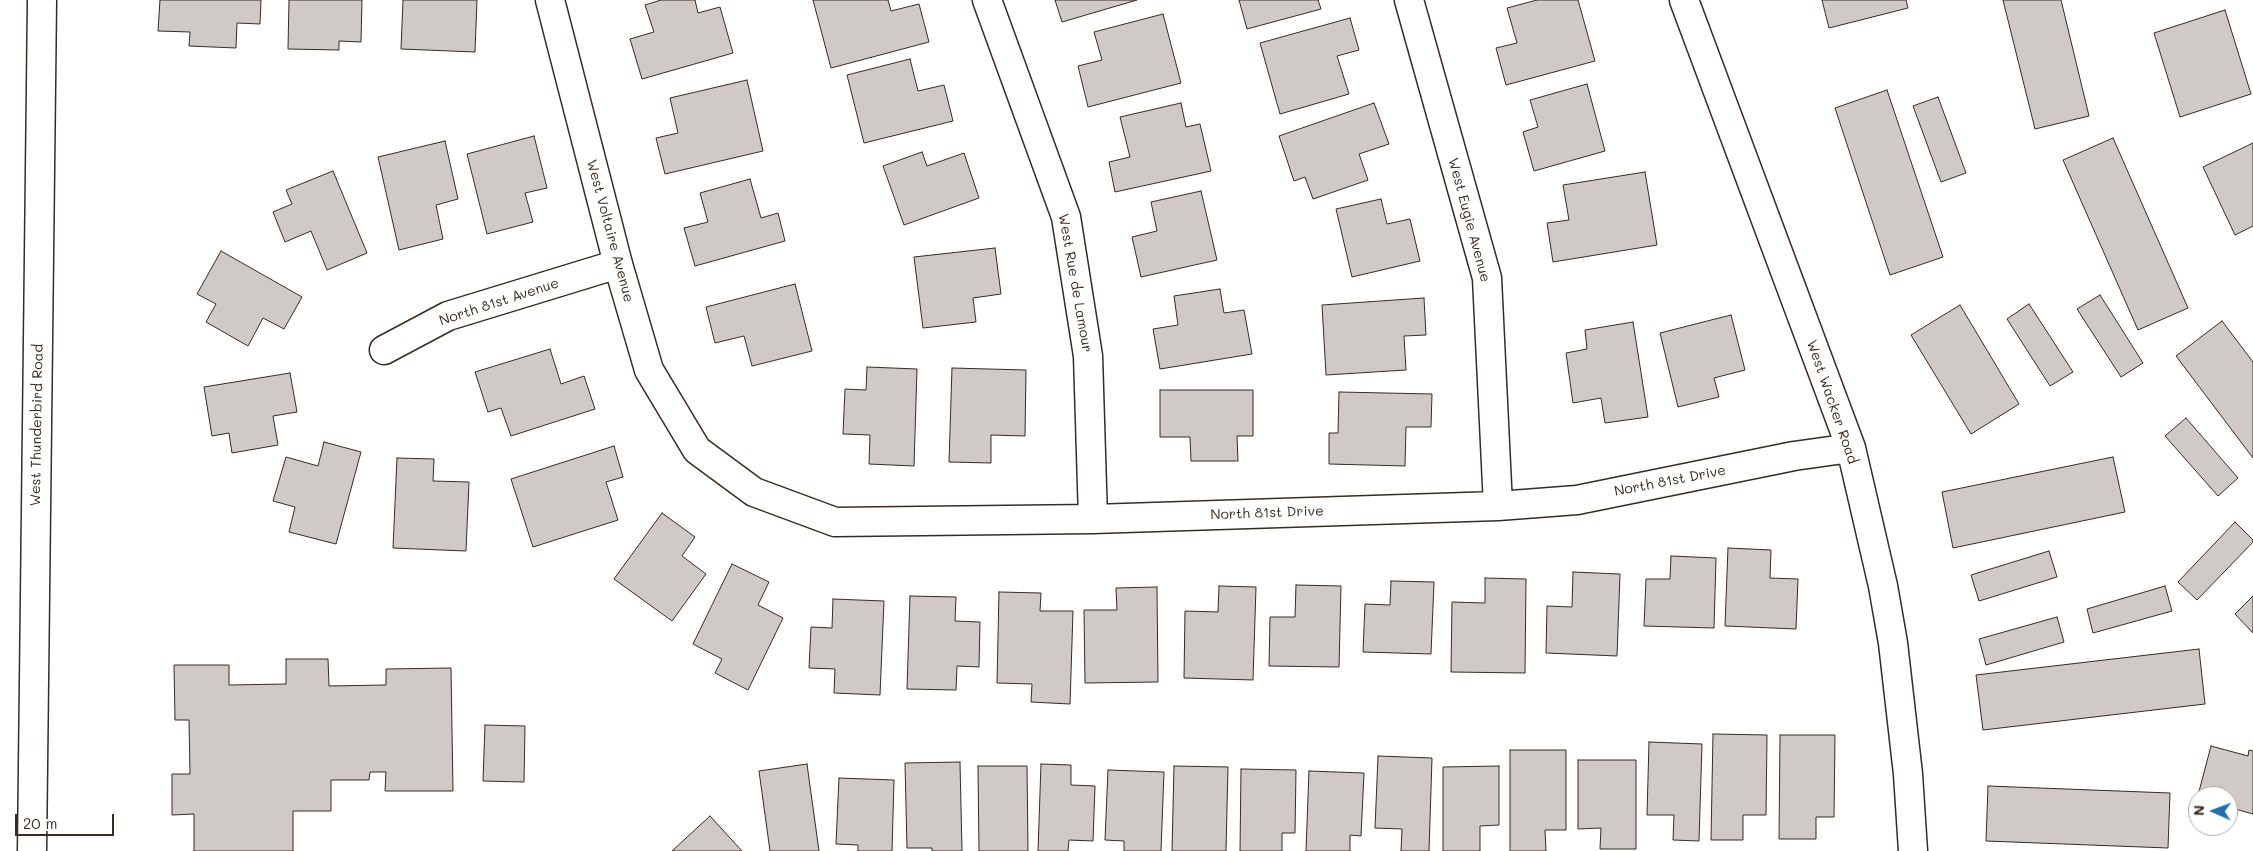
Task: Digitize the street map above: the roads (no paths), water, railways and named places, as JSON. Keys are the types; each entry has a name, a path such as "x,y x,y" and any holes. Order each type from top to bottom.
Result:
{"street":[{"name":"West Thunderbird Road","path":"32,851 42,0"},
{"name":"West Voltaire Avenue","path":"550,0 618,264 649,370 697,450"},
{"name":"West Rue de Lamour","path":"987,0 1066,217 1088,356 1093,519"},
{"name":"West Eugie Avenue","path":"1409,0 1487,278 1498,506"},
{"name":"West Wacker Road","path":"1684,0 1851,448 1883,586 1893,643 1908,774 1913,851"},
{"name":"North 81st Avenue","path":"384,350 448,316 618,264"},
{"name":"North 81st Drive","path":"697,450 754,492 835,522 1093,519 1498,506 1576,500 1794,456 1851,448"}]}
